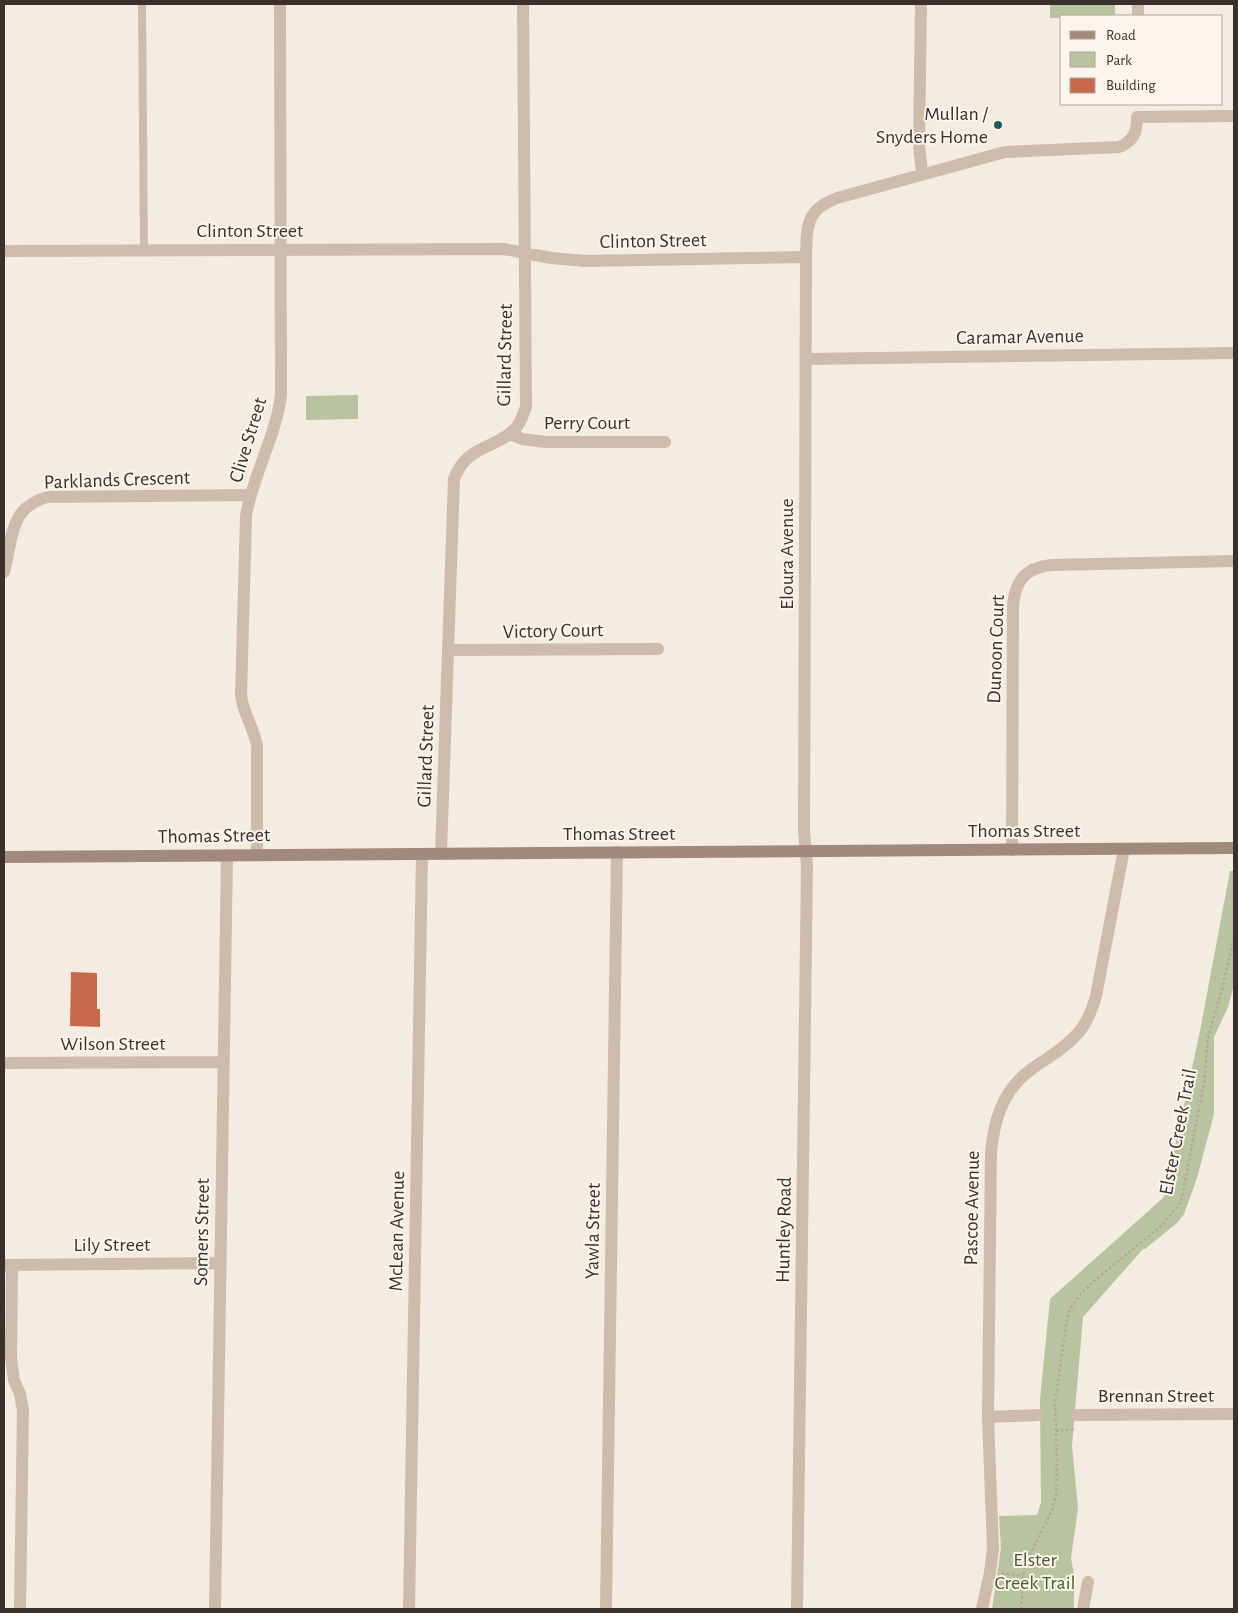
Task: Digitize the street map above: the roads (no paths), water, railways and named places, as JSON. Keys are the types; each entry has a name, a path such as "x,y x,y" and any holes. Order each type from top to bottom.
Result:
{"street":[{"name":"Clive Street","path":"257,855 257,746 244,712 241,696 246,516 281,400 280,4"},
{"name":"Gillard Street","path":"441,853 454,479 457,470 474,452 510,434 517,427 526,402 523,4"},
{"path":"921,4 919,144 922,174"},
{"path":"806,256 808,224 819,206 837,198 1005,152 1016,150 1119,147 1125,144 1137,131 1137,105"},
{"path":"1137,117 1234,116"},
{"name":"Clinton Street","path":"4,251 504,249 566,260 585,261 806,256"},
{"name":"Eloura Avenue","path":"806,256 804,812 806,851"},
{"name":"Caramar Avenue","path":"806,359 1234,353"},
{"name":"Perry Court","path":"510,434 522,439 546,442 665,442"},
{"name":"Parklands Crescent","path":"4,572 12,531 17,519 30,504 40,499 48,497 251,495"},
{"name":"Dunoon Court","path":"1012,850 1013,604 1019,582 1032,570 1051,564 1234,561"},
{"name":"Victory Court","path":"448,650 658,649"},
{"name":"Thomas Street","path":"4,857 1234,848"},
{"name":"Pascoe Avenue","path":"982,1609 990,1572 993,1538 988,1416 991,1152 995,1124 999,1109 1014,1085 1034,1067 1072,1041 1080,1032 1092,1011 1124,849"},
{"name":"Huntley Road","path":"797,1609 806,851"},
{"name":"Yawla Street","path":"606,1609 617,852"},
{"name":"McLean Avenue","path":"410,1609 422,854"},
{"name":"Somers Street","path":"215,1609 227,855"},
{"name":"Wilson Street","path":"4,1063 223,1062"},
{"name":"Lily Street","path":"8,1264 220,1263"},
{"path":"8,1264 11,1370 20,1394 23,1410 20,1609"},
{"name":"Brennan Street","path":"1077,1415 1234,1414"},
{"path":"988,1416 1038,1415"},
{"path":"1083,1609 1088,1582"}],"lane":[{"path":"142,4 144,251"}],"place":[{"name":"Mullan / Snyders Home","path":"998,125"}],"park label":[{"name":"Elster Creek Trail","path":"1035,1572"}]}
